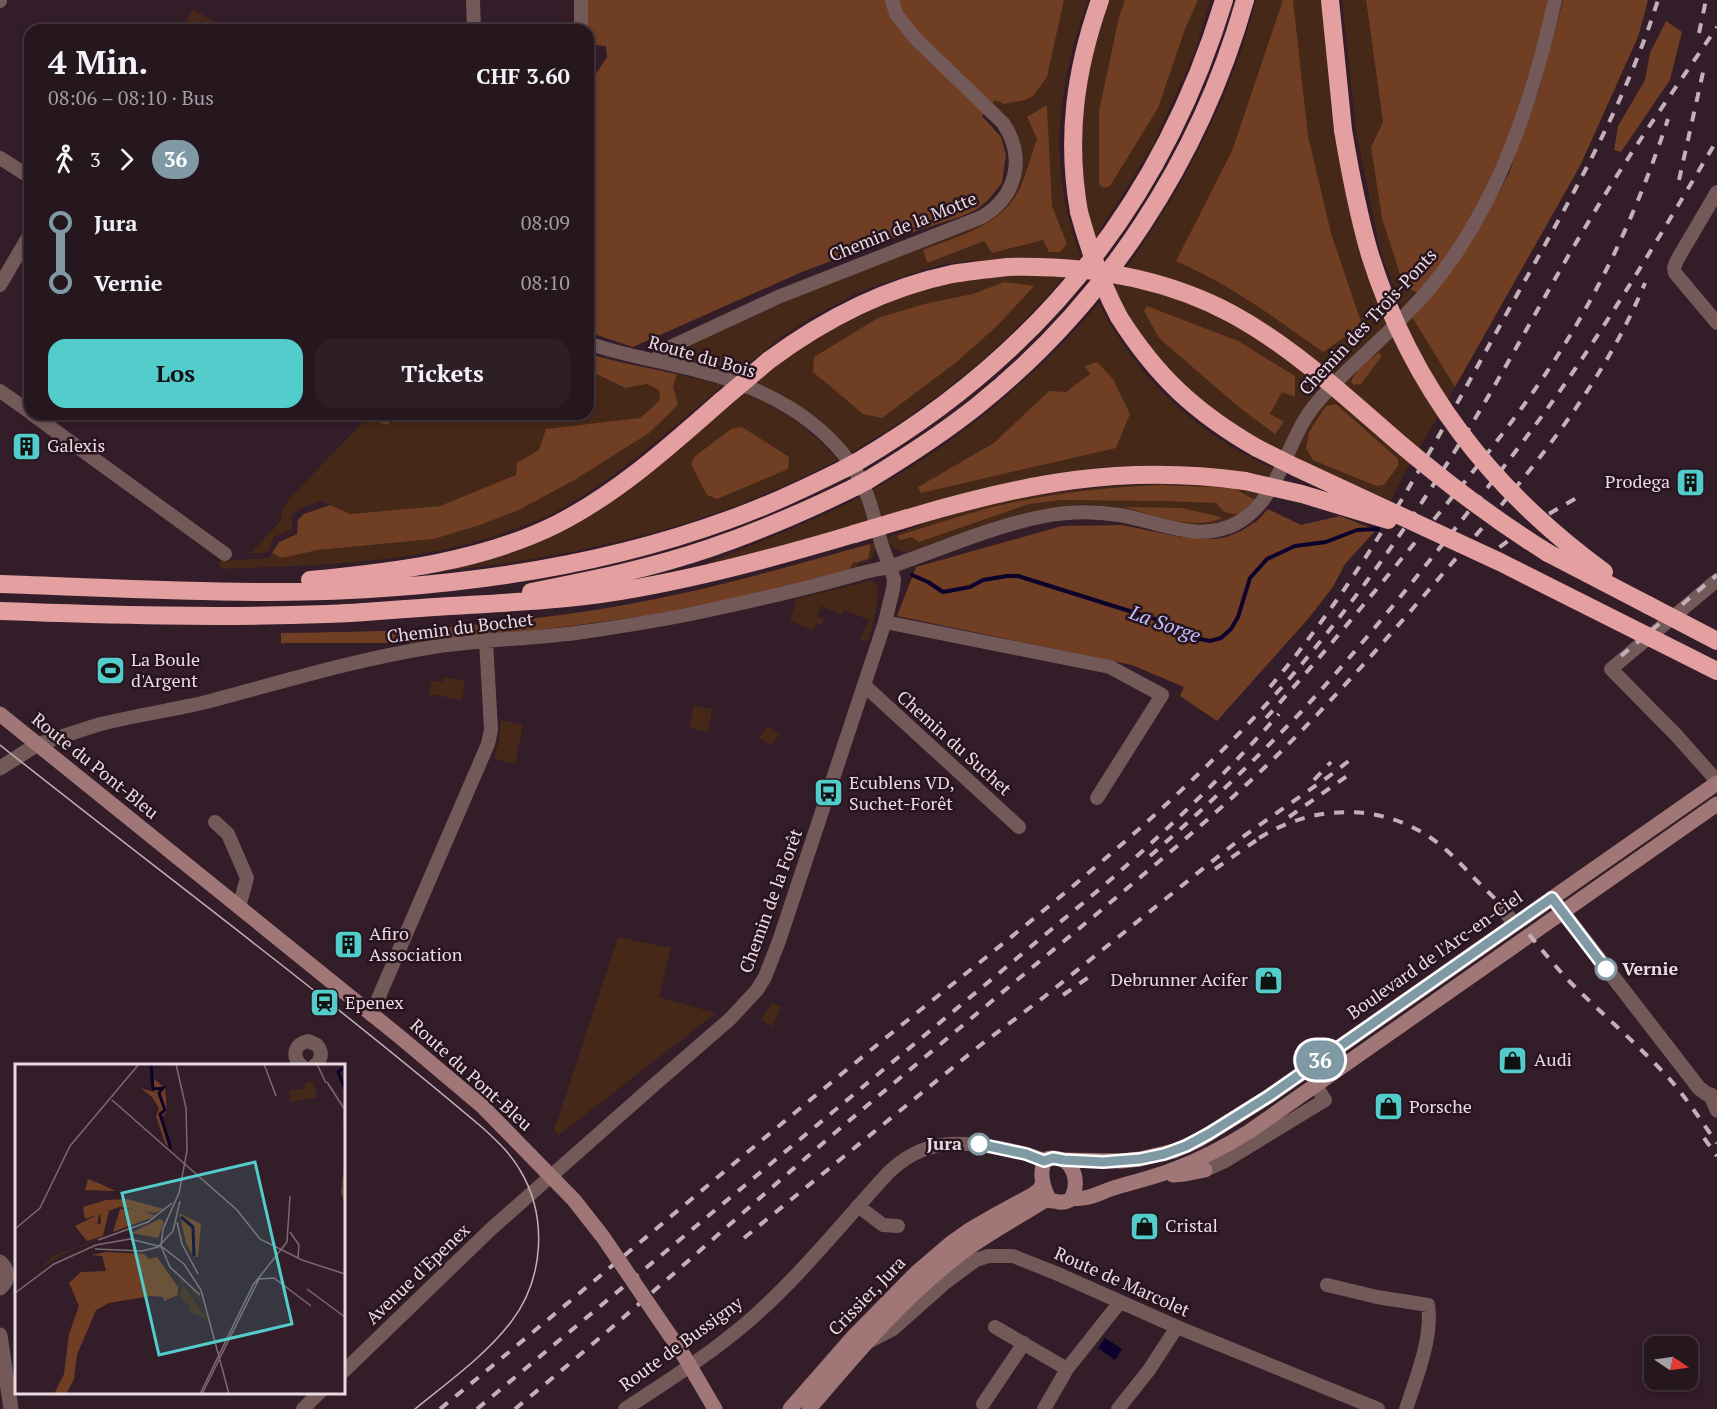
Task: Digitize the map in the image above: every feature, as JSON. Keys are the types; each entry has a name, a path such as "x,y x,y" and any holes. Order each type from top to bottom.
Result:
{"highway":[{"path":"1100,0 1088,39 1075,98 1072,128 1072,158 1079,212 1093,260 1119,317 1144,354 1165,378 1213,421 1257,448 1509,566 1717,670"},
{"path":"0,584 204,591 386,588 555,567 610,555 702,529 777,501 851,465 926,418 984,373 1040,320 1093,258 1142,187 1168,140 1200,70 1224,0"},
{"path":"435,607 572,584 682,557 817,506 861,483 939,435 998,388 1055,334 1096,287 1141,226 1186,149 1219,78 1245,0"},
{"path":"1330,0 1343,130 1355,197 1374,265 1405,341 1436,398 1491,472 1526,509 1579,554 1648,605"},
{"path":"59,586 224,585 292,581 349,576 447,561 485,551 530,536 592,504 636,473 768,361 826,322 881,296 938,277 1008,267 1058,267 1119,275 1178,291 1231,314 1274,339 1302,360 1422,462 1519,535 1585,573 1717,641"},
{"path":"0,611 241,616 352,613 548,601 682,580 741,566 1011,490 1086,477 1138,474 1213,477 1245,481 1319,498 1454,540"}],"main road":[{"name":"Route du Pont-Bleu","path":"0,714 482,1106 574,1200 603,1236 684,1356 715,1409"},
{"name":"Boulevard de l'Arc-en-Ciel","path":"1064,1160 1103,1162 1140,1159 1174,1151 1199,1140 1269,1096 1717,782"},
{"path":"809,1409 867,1343 930,1279 974,1244 1044,1201 1064,1203 1072,1198 1083,1199 1173,1170 1226,1145 1272,1117 1717,804"},
{"name":"Route de Bussigny","path":"1044,1161 1050,1158 1064,1160"},
{"path":"1064,1160 1070,1165 1074,1176 1075,1189 1072,1198"},
{"path":"1044,1161 1043,1183 1050,1200"},
{"path":"1144,1179 1205,1170"},
{"name":"Crissier, Jura","path":"790,1409 847,1344 916,1273 951,1243 1032,1195 1043,1183"}],"street":[{"path":"473,0 474,24"},
{"path":"581,0 581,24"},
{"name":"Chemin de la Motte","path":"656,361 660,354 668,348 759,305 982,217 1004,198 1014,176 1016,161 1014,145 1007,129 916,39 896,14 892,0"},
{"name":"Chemin des Trois-Ponts","path":"890,567 1021,522 1048,516 1080,512 1114,514 1203,532 1216,531 1234,525 1254,511 1270,491 1308,414 1326,392 1430,288 1482,212 1502,170 1532,88 1555,0"},
{"path":"0,158 24,173"},
{"path":"1717,192 1682,250 1674,268 1675,273 1717,323"},
{"path":"0,285 24,244"},
{"name":"Route du Bois","path":"594,345 700,371 751,388 810,421 841,451 857,473 867,496 890,567"},
{"path":"0,391 24,408"},
{"path":"41,420 225,554"},
{"name":"Chemin de la Forêt","path":"491,1229 730,1019 750,999 765,977 885,622 894,585 890,567"},
{"name":"Chemin du Bochet","path":"38,744 98,725 197,704 386,655 486,640 574,633 682,616 798,591 870,570 890,567"},
{"path":"1717,580 1611,669 1677,736 1717,782"},
{"path":"885,622 1110,667 1162,695 1097,798"},
{"path":"371,1014 488,744 491,722 486,640"},
{"name":"Chemin du Suchet","path":"864,686 1019,827"},
{"path":"0,768 38,744"},
{"path":"215,822 228,834 247,878 239,907"},
{"path":"1552,898 1699,1088 1707,1094 1714,1094 1717,1110"},
{"path":"1504,908 1514,923"},
{"path":"299,1064 295,1056 297,1047 303,1042 310,1041 317,1045 321,1052 319,1061 315,1064"},
{"path":"1205,1170 1225,1161 1325,1100 1316,1086"},
{"name":"Route de Bussigny","path":"625,1409 694,1364 750,1320 779,1293 895,1165 917,1151 937,1145 977,1144 1026,1154 1044,1161"},
{"path":"858,1206 883,1226 898,1226"},
{"name":"Avenue d'Epenex","path":"345,1370 491,1229"},
{"name":"Route de Marcolet","path":"867,1343 893,1329 966,1267 988,1256 1013,1257 1378,1409"},
{"path":"0,1288 7,1280 8,1268"},
{"path":"1327,1285 1377,1297 1428,1305 1430,1315 1423,1358 1406,1409"},
{"path":"1044,1409 1067,1369 1120,1302"},
{"path":"995,1326 1067,1369"},
{"path":"1118,1409 1149,1370 1177,1327"},
{"path":"0,1335 11,1409"},
{"path":"984,1404 1024,1343"},
{"path":"303,1409 318,1394"}],"shaded area":[{"path":"587,0 1064,0 1047,77 1033,96 1004,104 995,100 982,116 1001,137 1006,154 1002,183 976,210 802,272 633,347 594,334 594,77 607,57 606,46 594,45 594,24 588,24"},
{"path":"1064,0 1088,0 1066,77 1060,130 1062,184 1082,263 970,261 945,264 857,293 784,335 734,375 677,360 677,351 760,311 980,225 1020,171 990,106 995,100 1047,77"},
{"path":"1108,0 1210,0 1195,52 1153,145 1094,240 1082,173 1082,121 1091,60"},
{"path":"1125,0 1198,0 1185,29 1158,108 1110,186 1104,188 1099,184 1099,111 1119,17"},
{"path":"1256,0 1322,0 1331,108 1346,188 1388,325 1283,452 1238,426 1183,386 1149,346 1112,287 1158,221 1198,151 1232,76"},
{"path":"1283,0 1293,0 1308,136 1331,233 1362,325 1323,352 1233,291 1176,261 1232,151"},
{"path":"1342,0 1366,0 1383,122 1371,147 1419,293 1403,312 1380,250 1356,131"},
{"path":"1366,0 1550,0 1512,129 1478,207 1449,253 1419,293 1404,287 1382,218 1371,147 1383,122"},
{"path":"1563,0 1648,0 1638,37 1580,166 1455,387 1412,317 1438,287 1487,215 1509,173 1539,90"},
{"path":"193,9 218,24 185,24"},
{"path":"1666,21 1682,32 1670,80 1621,152 1614,150 1618,126 1645,80 1650,53"},
{"path":"1047,107 1052,206 1067,244 1060,252 1049,252 1043,240 992,253 984,241 927,263 923,250 991,221 1012,201 1020,188 1037,139 1027,117"},
{"path":"1066,274 1018,327 966,374 909,416 849,454 829,431 807,412 782,395 754,382 797,349 845,320 922,289 948,283 1007,276"},
{"path":"1004,282 1034,286 995,328 954,364 882,418 863,414 813,372 814,357 878,318 924,304 973,294"},
{"path":"1099,303 1132,356 1166,395 1185,413 1227,444 1273,468 1269,479 1178,467 1103,468 1028,478 883,517 872,490 945,444 991,409 1055,351"},
{"path":"1147,306 1238,341 1295,376 1295,397 1282,392 1270,414 1284,422 1275,434 1240,408 1159,338 1144,311"},
{"path":"1412,317 1455,387 1391,501 1293,457 1312,418 1328,397"},
{"path":"1380,353 1381,357 1361,384 1354,385 1351,382 1359,369"},
{"path":"594,356 677,374 673,387 678,405 649,433 576,479 519,510 434,539 318,550 282,558 272,553 279,542 297,534 298,520 304,514 330,505 350,514 440,506 516,475 517,463 539,450 546,429 640,418 660,400 659,390 647,384 625,388 594,373"},
{"path":"1097,362 1113,379 1130,414 1116,448 921,493 918,487 994,443 1049,391 1066,392 1090,374 1085,366"},
{"path":"594,373 625,388 647,384 659,390 660,400 640,418 529,481 440,506 350,514 321,501 302,508 292,515 292,529 274,537 268,552 250,554 281,520 282,511 288,500 364,420 380,420 380,423 387,425 392,420 594,420"},
{"path":"677,374 723,385 619,471 552,514 487,539 412,555 335,564 220,569 220,561 269,558 272,553 282,558 318,550 433,539 519,510 649,433 673,387"},
{"path":"744,392 795,420 838,460 748,501 663,530 575,551 455,570 455,568 499,557 536,544"},
{"path":"1336,404 1398,459 1398,466 1384,485 1376,486 1313,460 1306,448 1309,432 1326,406"},
{"path":"380,420 392,420 387,425 380,423"},
{"path":"742,427 789,457 788,469 717,499 707,495 691,464 694,457 731,429"},
{"path":"1162,484 1233,487 1262,493 1239,515 1220,523 1200,526 1159,520 1118,509 1078,505 1056,507 1012,517 906,553 894,548 886,538 943,517 1029,496 1082,489"},
{"path":"1161,485 1233,488 1255,500 1239,514 1232,514 1221,509 1217,503 1061,500 1029,504 919,542 912,537 900,540 897,536 1009,503 1059,494"},
{"path":"860,497 869,521 709,566 709,562"},
{"path":"1125,507 1181,508 1222,518 1211,522 1187,522"},
{"path":"1268,509 1301,525 1340,516 1376,530 1345,564 1333,587 1308,619 1217,721 1180,696 1184,687 1132,665 897,616 916,567 1062,526 1122,525 1181,537 1214,539 1241,531 1258,520"},
{"path":"875,542 872,559 857,565 858,568 849,570 853,563 870,551 870,544"},
{"path":"870,544 868,559 853,563 849,570 737,598 650,615 414,643 281,643 281,633 390,631 446,627 548,617 624,605 730,582"},
{"path":"873,580 878,587 877,601 874,622 867,642 860,640 869,620 844,610 841,615 821,606 817,616 824,619 822,625 816,623 813,630 790,621 796,599"},
{"path":"443,677 465,681 462,700 429,694 431,681 442,682"},
{"path":"694,706 712,709 708,732 689,728"},
{"path":"501,720 523,725 515,764 494,759"},
{"path":"767,726 779,735 771,746 759,738"},
{"path":"618,937 671,948 659,997 716,1013 559,1135 554,1131"},
{"path":"772,1003 781,1007 772,1027 761,1019"},
{"path":"1105,1338 1122,1349 1115,1360 1098,1348"}],"waterway":[{"name":"La Sorge","path":"912,575 943,592 970,587 983,580 1018,576 1158,620 1195,638 1210,641 1221,638 1231,629 1238,617 1250,578 1267,559 1295,546 1326,542 1357,530 1378,529"}],"tram line":[{"path":"0,745 244,935 425,1080 484,1129 504,1148 520,1170 529,1188 538,1227 536,1267 530,1287 511,1322 490,1346 415,1409"}],"railway":[{"path":"1270,687 1305,643 1369,552 1454,409 1610,121 1644,41 1658,0"},
{"path":"1699,33 1706,0"},
{"path":"440,1409 832,1082 1106,858 1159,811 1259,712 1329,630 1374,571 1437,480 1601,201 1717,27"},
{"path":"1679,180 1704,68"},
{"path":"1266,718 1304,676 1450,500 1538,385 1589,304 1619,244 1668,119"},
{"path":"1150,856 1189,822 1300,713 1411,584 1510,459 1590,346 1646,259 1717,140"},
{"path":"515,1409 841,1128 1179,844 1289,744 1388,637 1538,459 1586,393 1608,358 1645,283"},
{"path":"1484,560 1530,525 1580,496"},
{"path":"1621,656 1717,575"},
{"path":"477,1409 1101,888 1193,804 1279,714"},
{"path":"744,1238 978,1047 1044,997 1244,836 1350,760"},
{"path":"1314,780 1331,762"},
{"path":"1289,817 1347,776"},
{"path":"1259,838 1301,819 1345,812 1367,813 1389,818 1411,826 1431,838 1454,857 1519,923 1570,982 1665,1074 1717,1143"},
{"path":"1215,869 1264,835"},
{"path":"1063,995 1089,977"},
{"path":"1704,1138 1717,1156"}],"bus line":[{"name":"36","path":"979,1144 1026,1154 1044,1161 1053,1158 1103,1162 1140,1159 1186,1146 1269,1096 1552,898 1606,969"}],"place":[{"name":"Galexis","path":"26,446"},
{"name":"Prodega","path":"1691,482"},
{"name":"La Boule d'Argent","path":"110,670"},
{"name":"Ecublens VD, Suchet-Forêt","path":"828,793"},
{"name":"Afiro Association","path":"348,944"},
{"name":"Vernie","path":"1606,969"},
{"name":"Debrunner Acifer","path":"1269,980"},
{"name":"Epenex","path":"324,1003"},
{"name":"Audi","path":"1513,1060"},
{"name":"Porsche","path":"1388,1107"},
{"name":"Jura","path":"979,1144"},
{"name":"Cristal","path":"1144,1226"}]}
